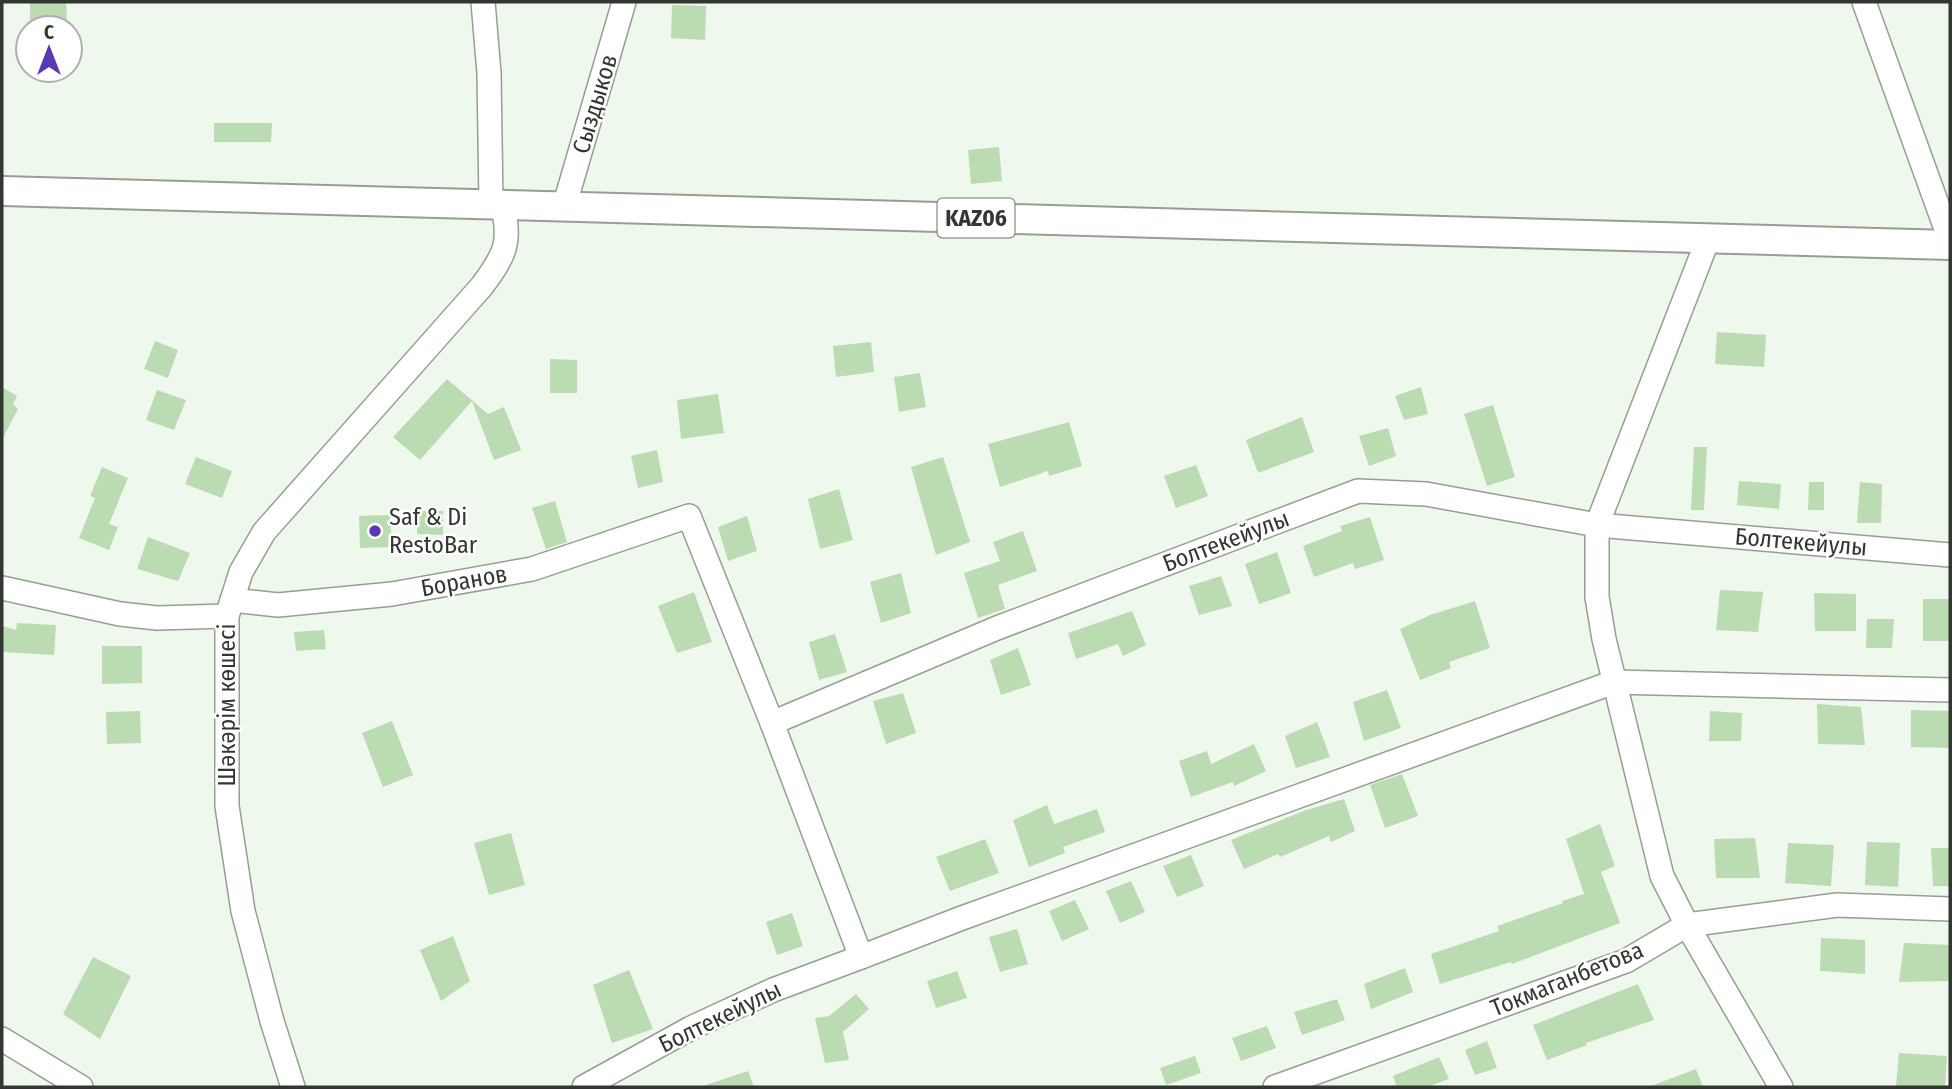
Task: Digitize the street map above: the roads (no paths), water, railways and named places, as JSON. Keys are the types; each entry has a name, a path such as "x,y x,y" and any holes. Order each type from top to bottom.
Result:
{"main road":[{"name":"KАZ06","path":"2,191 1708,239 1950,243"}],"street":[{"name":"Шәкәрім көшесі","path":"293,1087 272,1021 243,911 226,806 229,608 241,572 264,532 482,286 500,261 507,241 507,223 496,204 483,2"},
{"name":"Сыздыков","path":"564,207 624,2"},
{"path":"1864,2 1950,243"},
{"path":"1708,239 1597,525 1597,597 1614,682 1662,876 1781,1087"},
{"name":"Болтекейулы","path":"772,723 997,628 1358,491 1426,494 1597,525 1950,555"},
{"name":"Боранов","path":"2,588 120,614 157,618 229,608 392,594 531,569 689,516 772,723"},
{"name":"Болтекейулы","path":"584,1087 691,1028 773,990 962,918 1614,682 1950,690"},
{"path":"772,723 860,957"},
{"name":"Токмаганбетова","path":"1275,1087 1626,961 1688,925 1838,905 1950,909"},
{"path":"2,1039 81,1087"}],"place":[{"name":"Saf & Di RestoBar","path":"375,531"}]}
